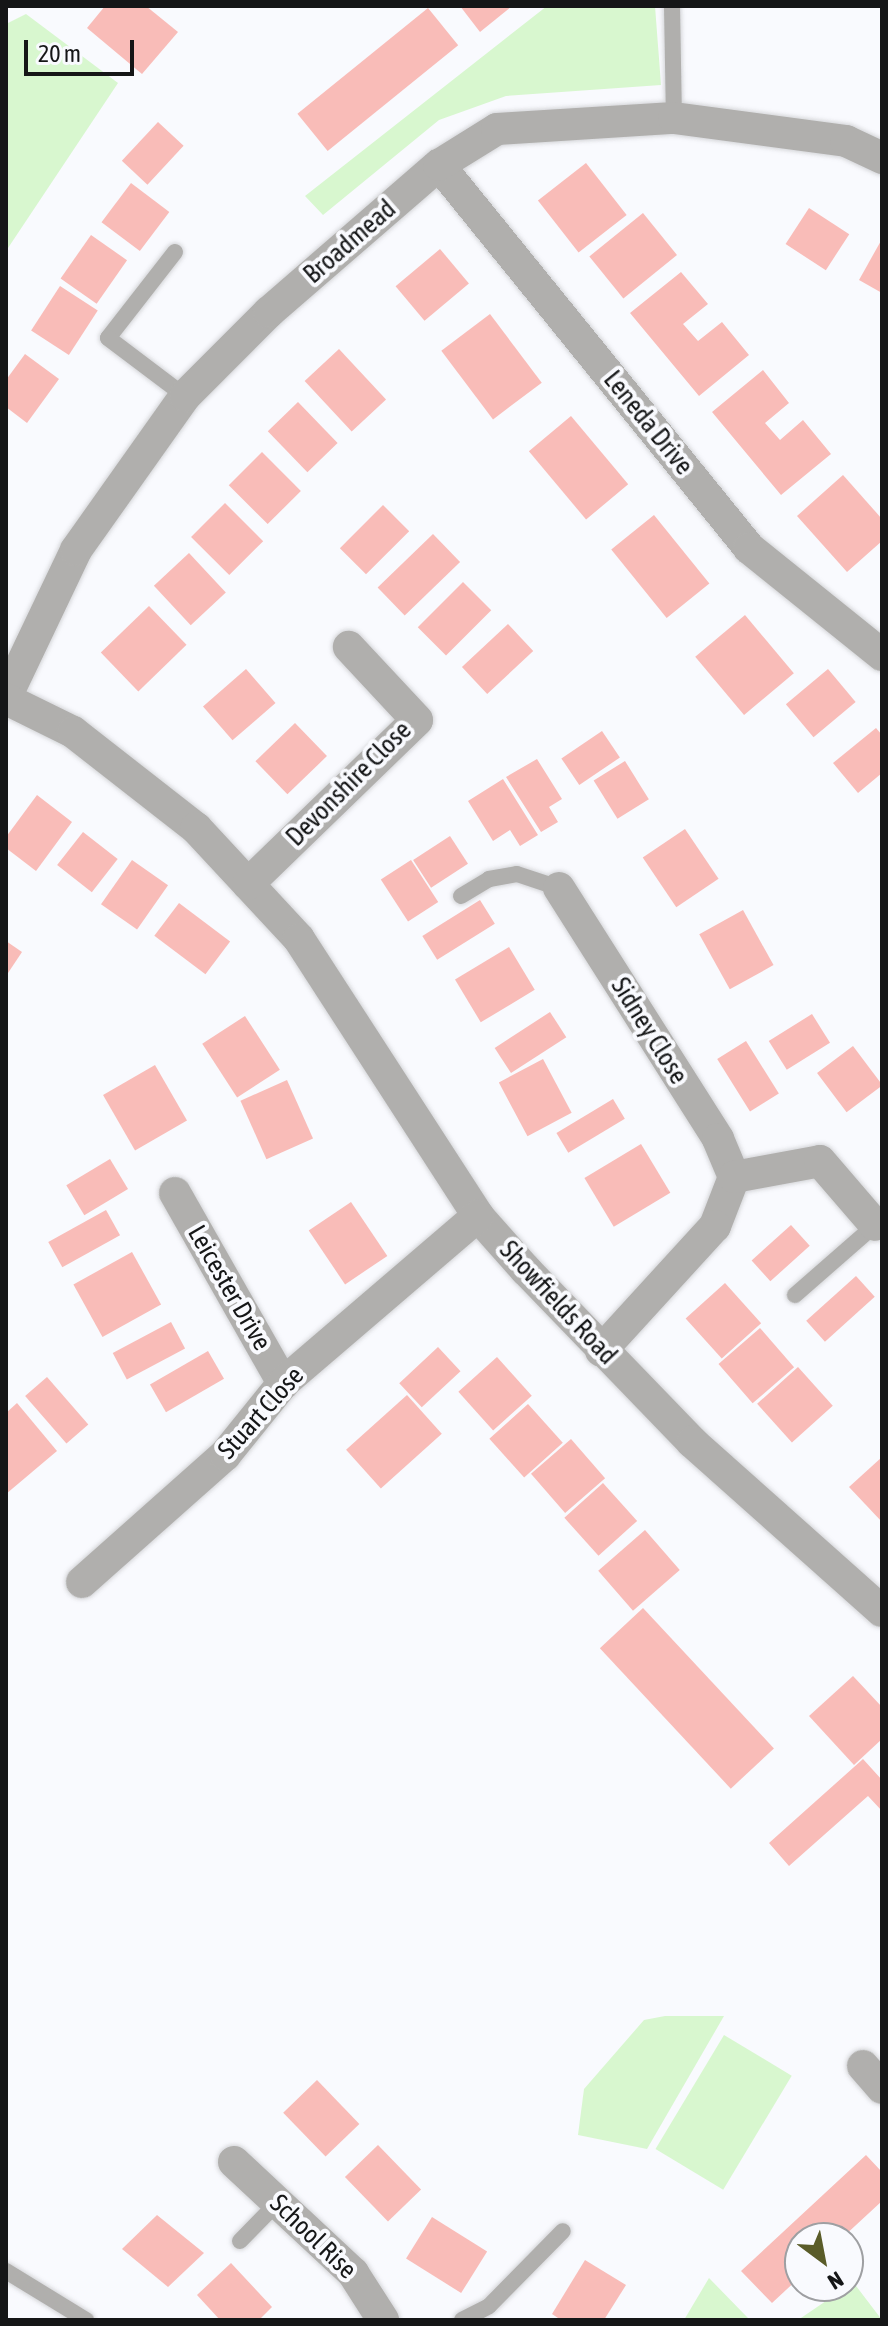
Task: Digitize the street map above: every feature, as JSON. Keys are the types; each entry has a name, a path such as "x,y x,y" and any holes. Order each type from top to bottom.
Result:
{"street":[{"name":"Broadmead","path":"7,694 76,550 185,396 269,312 439,165 497,129 674,118 846,141 882,158"},
{"name":"Leneda Drive","path":"439,165 749,548 882,655"},
{"name":"Devonshire Close","path":"248,884 417,720 349,647"},
{"name":"Showfields Road","path":"7,694 94,749 196,828 299,939 478,1216 601,1351 692,1442 882,1611"},
{"name":"Sidney Close","path":"559,888 718,1139 734,1177"},
{"path":"601,1351 715,1226 734,1177 820,1161 875,1225"},
{"name":"Leicester Drive","path":"175,1193 283,1383"},
{"name":"Stuart Close","path":"82,1582 225,1455 283,1383 478,1216"},
{"name":"School Rise","path":"234,2162 353,2273 383,2320"}],"lane":[{"path":"672,6 674,118"},
{"path":"175,252 108,338 185,396"},
{"path":"461,896 489,879 517,874 559,888"},
{"path":"795,1295 875,1225"},
{"path":"240,2241 278,2202"},
{"path":"462,2320 489,2306 563,2231"},
{"path":"6,2271 86,2320"}],"green space":[{"path":"547,6 655,6 661,85 506,96 439,120 323,215 305,196"},
{"path":"26,14 118,83 6,251 6,24"},
{"path":"665,2016 724,2016 647,2149 578,2135 584,2089 644,2020"},
{"path":"724,2035 792,2076 723,2190 655,2149"},
{"path":"709,2278 748,2318 746,2320 684,2320"},
{"path":"864,2296 882,2320 798,2320 824,2302 864,2302"}],"building":[{"path":"105,6 146,6 178,32 142,74 87,28"},
{"path":"460,6 512,6 480,32"},
{"path":"428,8 458,45 328,151 297,114"},
{"path":"158,122 184,146 147,185 122,161"},
{"path":"586,163 627,215 579,253 538,201"},
{"path":"131,183 169,212 140,251 102,222"},
{"path":"809,208 849,234 826,270 786,244"},
{"path":"643,213 677,255 623,298 589,256"},
{"path":"91,235 127,260 97,304 61,278"},
{"path":"882,239 882,293 859,280"},
{"path":"440,249 469,283 424,321 396,286"},
{"path":"681,272 708,304 683,324 698,341 722,322 749,355 699,396 630,313"},
{"path":"60,286 98,311 69,355 31,330"},
{"path":"490,314 542,383 493,419 441,351"},
{"path":"339,349 386,399 352,432 305,381"},
{"path":"25,354 59,379 27,423 6,407 6,380"},
{"path":"763,370 789,403 765,423 780,440 803,420 831,454 781,495 712,412"},
{"path":"298,402 338,443 307,472 268,431"},
{"path":"571,416 628,484 586,520 529,451"},
{"path":"262,452 301,491 268,524 229,485"},
{"path":"843,475 882,519 882,541 847,572 797,516"},
{"path":"225,503 263,541 229,575 191,537"},
{"path":"383,505 409,531 366,574 340,548"},
{"path":"654,515 709,583 667,618 611,550"},
{"path":"433,534 460,562 405,616 378,587"},
{"path":"189,553 226,592 191,625 154,586"},
{"path":"463,582 491,610 446,656 418,627"},
{"path":"149,606 187,645 138,691 101,653"},
{"path":"745,615 794,673 744,715 695,657"},
{"path":"508,624 533,651 487,694 462,667"},
{"path":"246,669 276,703 233,740 203,706"},
{"path":"828,669 856,702 814,737 786,704"},
{"path":"295,723 327,756 287,794 255,761"},
{"path":"876,728 882,735 882,773 858,793 833,763"},
{"path":"602,731 620,758 579,785 561,758"},
{"path":"537,759 562,799 549,807 558,822 541,832 506,777"},
{"path":"625,761 649,799 617,819 594,781"},
{"path":"503,779 538,835 520,846 510,830 493,841 468,801"},
{"path":"37,795 72,822 36,871 6,848 6,837"},
{"path":"685,829 719,879 676,907 643,858"},
{"path":"83,832 118,859 92,892 57,865"},
{"path":"450,836 468,864 431,888 413,860"},
{"path":"132,860 168,885 137,929 101,904"},
{"path":"411,860 438,902 408,922 381,880"},
{"path":"480,900 495,924 437,960 422,936"},
{"path":"179,903 230,942 205,974 154,936"},
{"path":"743,910 774,965 730,989 699,934"},
{"path":"6,941 22,952 6,976"},
{"path":"509,947 535,990 481,1022 455,979"},
{"path":"550,1012 566,1037 511,1073 495,1048"},
{"path":"812,1014 830,1043 787,1070 769,1041"},
{"path":"245,1016 280,1070 237,1097 202,1044"},
{"path":"746,1041 779,1094 750,1112 717,1059"},
{"path":"853,1046 882,1086 847,1112 817,1073"},
{"path":"543,1059 572,1113 527,1136 499,1082"},
{"path":"155,1065 187,1120 135,1150 103,1095"},
{"path":"287,1080 313,1138 266,1159 240,1101"},
{"path":"613,1099 625,1119 568,1153 556,1133"},
{"path":"641,1144 670,1193 614,1227 584,1178"},
{"path":"110,1159 128,1189 84,1215 66,1185"},
{"path":"351,1202 387,1256 345,1284 309,1231"},
{"path":"106,1210 120,1235 62,1267 48,1242"},
{"path":"791,1225 810,1246 770,1281 752,1260"},
{"path":"132,1252 161,1304 102,1337 73,1284"},
{"path":"856,1276 875,1297 825,1342 806,1321"},
{"path":"725,1283 761,1323 722,1359 686,1318"},
{"path":"171,1322 185,1348 127,1379 113,1353"},
{"path":"760,1328 794,1367 753,1403 718,1364"},
{"path":"438,1347 461,1371 422,1407 399,1383"},
{"path":"208,1351 224,1379 166,1412 150,1384"},
{"path":"497,1357 532,1396 493,1430 458,1392"},
{"path":"798,1367 833,1406 792,1442 757,1404"},
{"path":"47,1377 88,1425 66,1444 25,1396"},
{"path":"407,1395 442,1434 381,1489 346,1450"},
{"path":"17,1403 57,1451 6,1494 6,1413"},
{"path":"528,1404 563,1443 524,1477 489,1439"},
{"path":"571,1439 605,1478 565,1513 531,1474"},
{"path":"882,1457 882,1522 849,1487"},
{"path":"603,1483 637,1521 598,1556 564,1518"},
{"path":"645,1530 680,1570 633,1611 598,1571"},
{"path":"643,1608 774,1748 731,1789 600,1648"},
{"path":"853,1676 882,1707 882,1739 854,1765 809,1716"},
{"path":"863,1759 882,1780 882,1811 868,1796 789,1866 769,1843"},
{"path":"317,2080 359,2124 326,2157 283,2113"},
{"path":"378,2145 421,2190 388,2222 345,2177"},
{"path":"866,2155 882,2172 882,2201 859,2222 794,2222"},
{"path":"157,2215 204,2253 168,2287 122,2249"},
{"path":"432,2217 487,2251 461,2293 406,2259"},
{"path":"784,2231 784,2292 772,2303 741,2271"},
{"path":"585,2260 626,2285 604,2320 561,2320 552,2314"},
{"path":"231,2263 272,2307 259,2320 220,2320 197,2295"}]}
